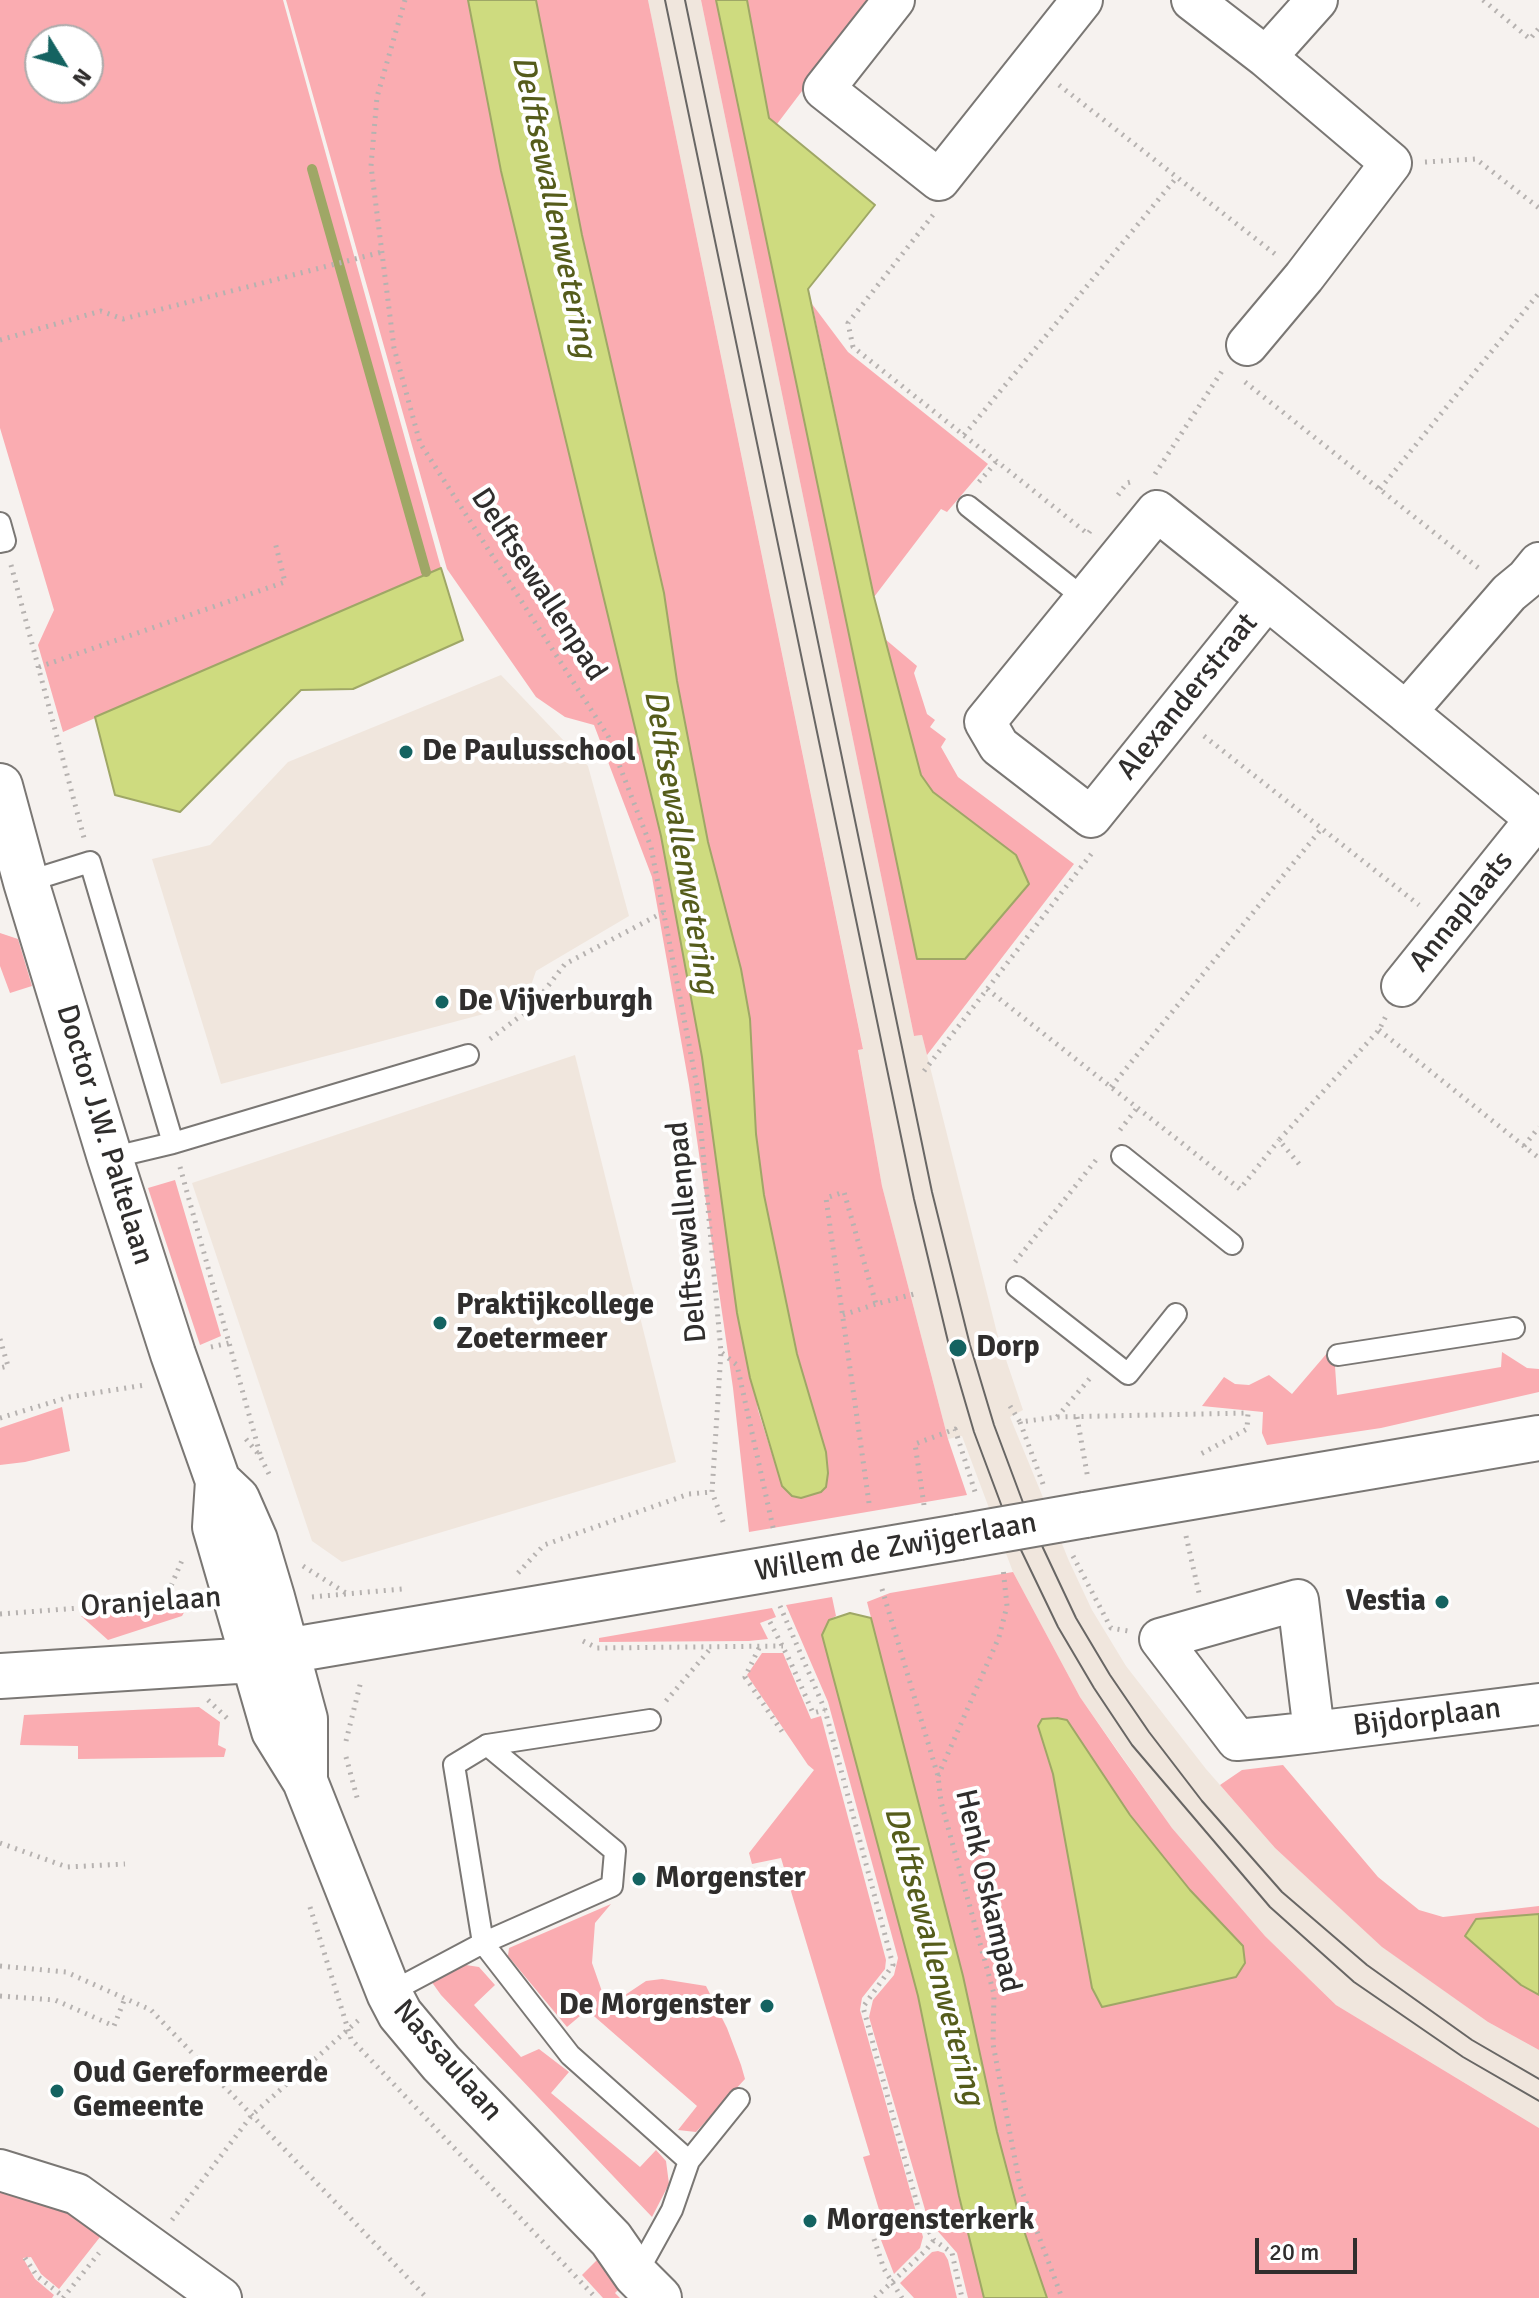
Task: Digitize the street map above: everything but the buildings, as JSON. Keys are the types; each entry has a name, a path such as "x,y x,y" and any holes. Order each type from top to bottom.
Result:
{"street":[{"path":"894,0 824,89 939,180 1082,0"},
{"path":"1192,0 1266,57 1391,163 1304,277 1247,345"},
{"path":"1266,57 1317,0"},
{"path":"1091,817 999,746 985,722 1085,599 1149,495 1267,599"},
{"path":"1406,712 1509,593 1539,563"},
{"name":"Alexanderstraat","path":"1091,817 1267,599 1406,712"},
{"name":"Annaplaats","path":"1402,986 1536,819 1406,712"},
{"name":"Doctor J.W. Paltelaan","path":"0,786 13,890 110,1158 218,1481 215,1527 237,1597 270,1656"},
{"name":"Willem de Zwijgerlaan","path":"270,1656 970,1522 1539,1438"},
{"name":"Doctor J.W. Paltelaan","path":"218,1481 237,1499 255,1540 270,1656"},
{"path":"1,1679 270,1656"},
{"name":"Nassaulaan","path":"270,1656 274,1731 305,1781 400,2014 441,2063 611,2239 648,2287"},
{"name":"Bijdorplaan","path":"1314,1732 1539,1704"},
{"path":"0,2170 77,2194 221,2298"}],"lane":[{"path":"968,506 1085,599"},
{"path":"13,890 90,862 173,1143"},
{"path":"110,1158 173,1143 468,1055"},
{"path":"1122,1156 1232,1244"},
{"path":"1017,1287 1128,1374 1176,1314"},
{"path":"1338,1355 1514,1328"},
{"path":"650,1720 487,1745 454,1765 483,1943 570,2055 689,2161"},
{"path":"389,1993 483,1943 612,1886 615,1851 487,1745"},
{"path":"648,2287 689,2161 739,2099"}],"path":[{"name":"Delftsewallenpad","path":"405,0 377,97 371,166 394,348 420,443 608,736 651,847 697,1086 721,1352 712,1492 725,1527"},
{"path":"1483,0 1530,39 1539,28"},
{"path":"1031,63 1304,277"},
{"path":"1391,163 1476,159 1539,208"},
{"path":"964,435 1177,177"},
{"path":"939,180 933,215 848,323 853,347 1088,534 1096,524"},
{"path":"0,340 101,311 123,319 382,252"},
{"path":"1380,489 1539,293"},
{"path":"1111,504 1127,483 1149,495 1155,475 1225,366 1509,593"},
{"path":"2,535 90,862"},
{"path":"39,667 285,582 275,542"},
{"path":"1175,714 1448,928"},
{"path":"924,1071 1092,854 1091,817"},
{"path":"1111,1087 1322,828"},
{"path":"468,1055 531,1008 565,964 664,912"},
{"path":"987,989 1240,1189 1279,1140 1379,1030 1402,986"},
{"path":"1379,1030 1539,1158"},
{"path":"1118,1132 1137,1108"},
{"path":"1524,1146 1539,1127"},
{"path":"1279,1140 1299,1164"},
{"path":"173,1143 260,1456"},
{"path":"1017,1287 993,1290 1099,1156"},
{"path":"869,1503 826,1198 844,1192 876,1304"},
{"path":"843,1315 918,1293"},
{"path":"0,1339 8,1366 0,1368"},
{"path":"721,1352 737,1365 774,1533"},
{"path":"1057,1417 1107,1358"},
{"path":"0,1418 69,1397 182,1379"},
{"path":"1010,1406 1020,1422"},
{"path":"1077,1417 1088,1504"},
{"path":"924,1507 915,1444 955,1429 970,1522"},
{"path":"517,1574 544,1545 689,1494 712,1492"},
{"path":"1183,1524 1195,1577"},
{"path":"938,1776 999,1637 1007,1606 1004,1571 999,1558"},
{"path":"294,1560 350,1595"},
{"name":"Henk Oskampad","path":"881,1588 938,1776 941,1802 994,1994 993,2044 1020,2186 1062,2298"},
{"path":"775,1594 825,1710 893,1965 863,2007 921,2218 934,2240 952,2253 962,2298"},
{"name":"Oranjelaan","path":"0,1614 237,1597"},
{"path":"770,1622 813,1713 825,1710"},
{"path":"573,1635 597,1648 783,1646"},
{"path":"650,1720 712,1647"},
{"path":"759,1648 745,1677 783,1733"},
{"path":"344,1750 361,1681"},
{"path":"0,1843 67,1867 125,1864"},
{"path":"0,1966 66,1972 151,2010 427,2298"},
{"path":"25,2258 37,2276 63,2298 137,2235 252,2115 389,1993"},
{"path":"0,1996 55,2000 114,2026 125,1998"},
{"path":"874,2239 884,2269 902,2298"},
{"path":"875,2298 934,2240"}],"shaded area":[{"path":"0,0 283,0 441,568 63,732 38,645 54,610 0,428"},
{"path":"286,0 468,0 501,171 661,836 702,1057 758,1410 782,1486 828,1473 826,1452 797,1354 764,1195 756,1134 750,1019 741,969 708,842 677,681 664,593 582,235 536,0 648,0 863,1049 858,1050 882,1186 948,1439 967,1495 749,1532 733,1388 689,1085 652,877 594,725 565,717 536,697 447,569"},
{"path":"648,0 701,0 914,1036 922,1035 997,1333 1023,1410 1010,1417 1069,1561 1092,1610 1126,1666 1206,1769 1275,1848 1383,1947 1488,2022 1539,2050 1539,2128 1336,2005 1265,1936 1172,1828 1080,1697 1013,1572 962,1436 948,1439 882,1186 858,1049 863,1048"},
{"path":"701,0 716,0 917,959 1016,855 933,792 921,775 885,639 917,666 914,673 927,714 935,720 930,727 946,739 941,747 958,777 1074,864 927,1055 922,1035 914,1036"},
{"path":"747,0 871,0 777,124 769,118"},
{"path":"812,304 848,352 988,464 947,512 941,509 874,597"},
{"path":"501,675 588,766 629,916 536,971 525,1003 221,1084 152,859 210,845 288,762"},
{"path":"0,933 18,939 32,986 10,993 0,966"},
{"name":"Praktijkcollege Zoetermeer","path":"575,1055 676,1462 342,1562 312,1541 192,1183"},
{"path":"175,1180 221,1336 200,1345 148,1188"},
{"path":"1328,1352 1334,1352 1337,1395 1501,1367 1502,1352 1527,1368 1539,1369 1539,1392 1381,1428 1267,1445 1262,1433 1263,1412 1202,1406 1224,1377 1235,1384 1249,1385 1269,1375 1292,1394"},
{"path":"62,1407 70,1451 0,1465 0,1428"},
{"path":"1013,1572 1080,1697 1118,1752 1172,1828 1265,1936 1336,2005 1539,2128 1539,2298 1047,2298 1020,2219 997,2132 963,1976 867,1602 890,1593","holes":["1043,1719 1067,1720 1130,1815 1190,1890 1243,1946 1092,1988 1053,1774 1038,1726"]},
{"path":"832,1597 836,1616 829,1620 822,1635 918,1996 959,2196 984,2298 968,2298 957,2253 928,2220 869,2017 873,2000 894,1975 898,1958 828,1702 786,1605"},
{"path":"772,1608 776,1617 760,1623 768,1639 599,1642 599,1638"},
{"path":"186,1609 182,1616 108,1640 81,1616"},
{"path":"762,1653 783,1653 811,1719 821,1716 886,1960 885,1969 862,1998 860,2010 923,2237 920,2248 894,2274 881,2240 887,2236 863,2157 870,2155 781,1858 752,1864 749,1853 814,1770 747,1675"},
{"path":"199,1707 220,1722 218,1745 226,1749 224,1757 78,1759 78,1746 20,1745 24,1715"},
{"path":"1283,1765 1378,1877 1419,1910 1443,1917 1539,1906 1539,2050 1488,2022 1382,1947 1275,1848 1220,1785 1242,1770"},
{"path":"611,1904 595,1923 592,1963 605,2000 616,2001 646,1981 662,1979 706,1986 741,2065 745,2079 696,2132 678,2130 697,2106 587,2010 567,2027 508,1956 509,1948"},
{"path":"466,1965 479,1967 495,1985 474,2005 521,2057 539,2049 569,2072 551,2093 640,2167 656,2150 666,2161 669,2184 652,2217 431,1981"},
{"path":"0,2183 71,2211 104,2232 59,2289 41,2274 31,2257 23,2258 35,2279 54,2295 52,2298 0,2298"},
{"path":"932,2252 944,2253 948,2260 957,2298 914,2298 900,2283"},
{"path":"601,2256 619,2289 615,2293 620,2298 603,2298 582,2275"}],"water":[{"name":"Delftsewallenwetering","path":"468,0 536,0 582,235 664,593 677,681 708,842 741,969 750,1019 756,1134 764,1195 797,1354 826,1452 826,1487 821,1492 801,1498 792,1496 782,1486 750,1378 737,1313 702,1057 661,836 501,171"},
{"path":"716,0 747,0 769,118 875,205 808,289 874,597 921,775 933,792 1016,855 1029,884 965,959 917,959"},
{"path":"441,568 463,640 353,689 301,690 180,812 115,795 95,717"},
{"name":"Delftsewallenwetering","path":"850,1613 871,1618 963,1976 997,2132 1020,2219 1047,2298 984,2298 959,2196 918,1996 822,1635 829,1620"},
{"path":"1042,1719 1067,1720 1130,1815 1190,1890 1243,1946 1245,1963 1236,1977 1102,2007 1092,1988 1053,1774 1038,1726"},
{"path":"1539,1914 1539,1995 1521,1985 1465,1936 1476,1919"}],"waterway":[{"path":"312,169 426,572"}],"tram line":[{"path":"665,0 914,1199 950,1350 974,1432 1008,1523 1058,1627 1132,1745 1270,1907 1354,1982 1463,2057 1539,2101"},
{"path":"685,0 932,1192 970,1345 994,1425 1028,1516 1076,1618 1110,1675 1202,1801 1282,1892 1367,1965 1472,2040 1539,2079"}],"place":[{"name":"De Paulusschool","path":"406,752"},
{"name":"De Vijverburgh","path":"442,1002"},
{"name":"Praktijkcollege Zoetermeer","path":"440,1323"},
{"name":"Dorp","path":"958,1348"},
{"name":"Vestia","path":"1442,1602"},
{"name":"Morgenster","path":"639,1879"},
{"name":"De Morgenster","path":"767,2006"},
{"name":"Oud Gereformeerde Gemeente","path":"57,2091"},
{"name":"Morgensterkerk","path":"810,2221"}]}
